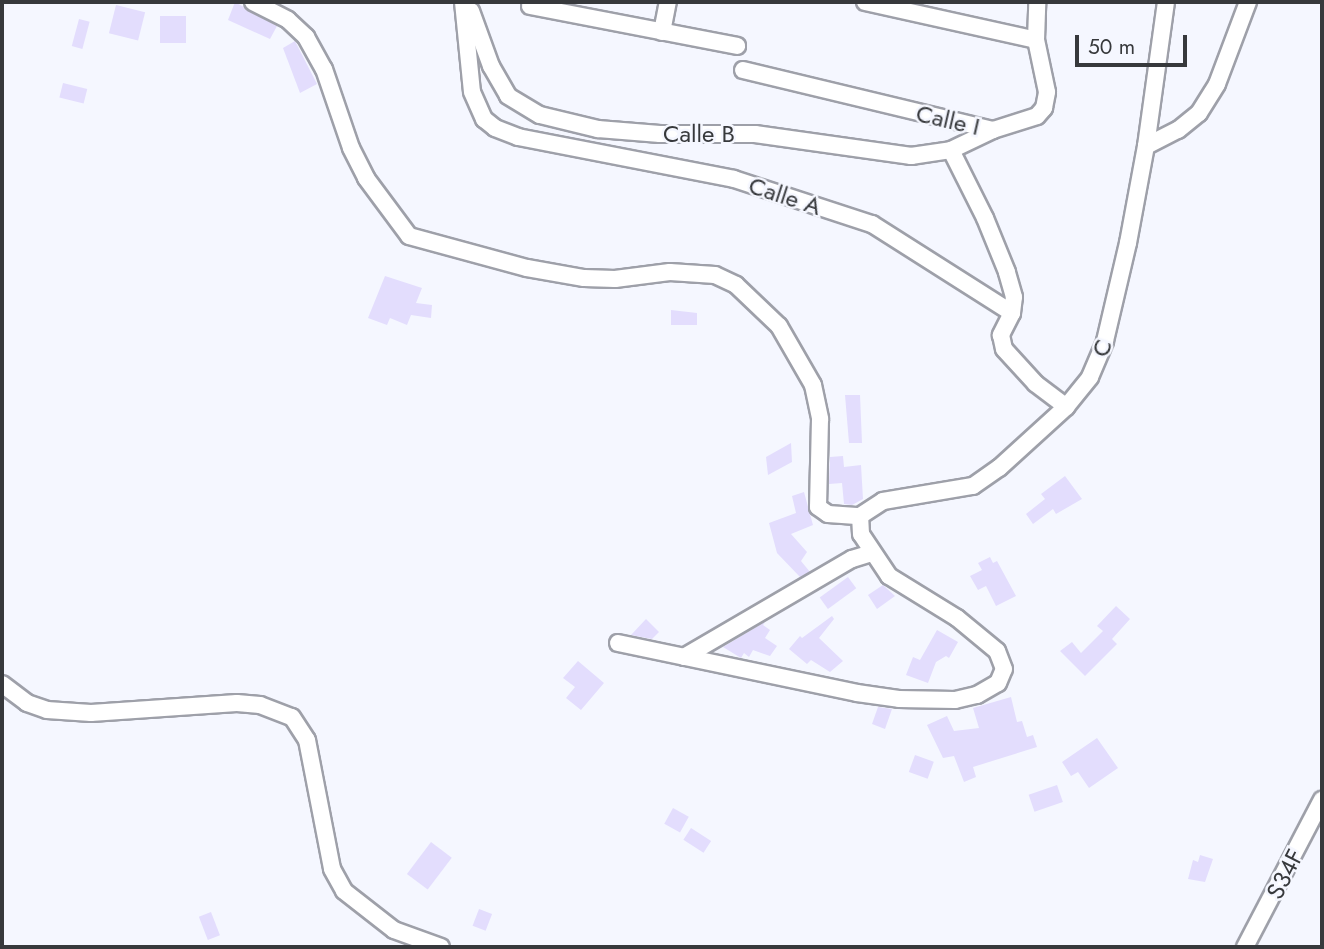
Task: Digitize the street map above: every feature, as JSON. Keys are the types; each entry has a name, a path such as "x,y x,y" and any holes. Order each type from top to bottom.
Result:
{"street":[{"path":"253,2 289,20 310,44 324,69 351,148 366,178 409,236 515,266 584,278 615,279 670,272 715,275 736,285 779,326 813,385 820,419 818,507 828,514 860,516 861,534 888,576 957,618 996,651 1004,669 998,683 977,695 955,701 899,699 618,643"},
{"name":"Calle B","path":"465,2 499,85 519,104 540,115 624,132 755,134 911,156 951,150 993,130"},
{"name":"Calle A","path":"465,2 472,92 484,119 495,128 518,137 734,179 872,224 1012,313"},
{"path":"662,32 668,2"},
{"path":"865,2 1036,40"},
{"name":"Calle I","path":"743,70 993,130 1037,116 1044,108 1046,92 1036,40 1037,2"},
{"name":"C","path":"860,516 883,501 973,486 999,468 1066,407 1090,377 1105,341 1146,146 1166,2"},
{"path":"1161,31 1176,2"},
{"path":"1146,146 1178,130 1205,105 1217,84 1248,2"},
{"path":"530,6 737,46"},
{"path":"951,150 985,218 1014,297 1012,313 1002,335 1004,349 1036,384 1066,407"},
{"path":"684,657 852,559 872,553"},
{"path":"2,684 27,703 67,712 91,713 237,703 282,711 300,726 307,740 332,869 344,891 394,930 441,947"},
{"name":"S34F","path":"1245,947 1322,800"}],"building":[{"path":"235,2 277,26 270,39 228,20"},
{"path":"116,5 145,12 138,40 109,33"},
{"path":"160,16 186,16 186,43 160,43"},
{"path":"79,19 90,22 82,49 72,46"},
{"path":"295,41 317,84 300,93 283,48"},
{"path":"63,83 87,89 84,104 59,98"},
{"path":"385,276 422,288 416,303 432,305 431,318 411,315 407,325 390,318 387,325 368,318"},
{"path":"671,310 697,313 697,325 671,325"},
{"path":"845,395 860,395 862,443 849,443"},
{"path":"791,443 792,462 768,475 766,457"},
{"path":"843,456 844,467 861,465 863,499 852,505 844,504 842,483 829,484 830,457"},
{"path":"1065,476 1082,499 1056,514 1053,509 1033,524 1026,514 1045,499 1041,494"},
{"path":"804,492 813,525 791,534 807,552 801,561 810,572 800,577 777,553 769,523 796,513 792,496"},
{"path":"990,557 993,563 997,561 1016,596 996,606 986,586 978,590 970,576 982,570 978,563"},
{"path":"848,577 856,588 828,609 820,598"},
{"path":"883,585 895,596 877,609 868,595"},
{"path":"1116,606 1130,619 1112,639 1117,644 1085,676 1060,651 1072,642 1081,653 1103,631 1097,626"},
{"path":"832,616 834,619 819,638 843,661 830,672 811,660 807,664 789,649 800,636 802,638"},
{"path":"646,619 659,632 652,639 631,635"},
{"path":"765,622 763,625 770,630 765,638 777,646 770,656 753,650 749,657 744,653 741,658 723,647"},
{"path":"937,630 958,642 949,658 946,656 936,662 928,683 906,675 913,657 920,660"},
{"path":"578,661 604,683 581,710 566,698 575,687 563,678"},
{"path":"1011,697 1017,722 1022,721 1027,737 1033,735 1037,747 973,767 976,777 964,782 954,756 943,758 927,725 947,716 954,731 979,728 973,708"},
{"path":"878,707 892,709 885,729 872,724"},
{"path":"1097,738 1118,768 1089,788 1078,772 1071,776 1062,762"},
{"path":"915,755 934,762 928,779 909,772"},
{"path":"1057,785 1063,802 1034,812 1029,795"},
{"path":"673,808 689,817 680,832 664,824"},
{"path":"691,828 711,841 704,853 683,840"},
{"path":"431,842 452,858 428,890 407,874"},
{"path":"1200,855 1213,859 1205,882 1188,879 1193,860 1198,862"},
{"path":"479,909 492,914 486,931 473,926"},
{"path":"211,912 220,935 208,940 199,917"}]}
